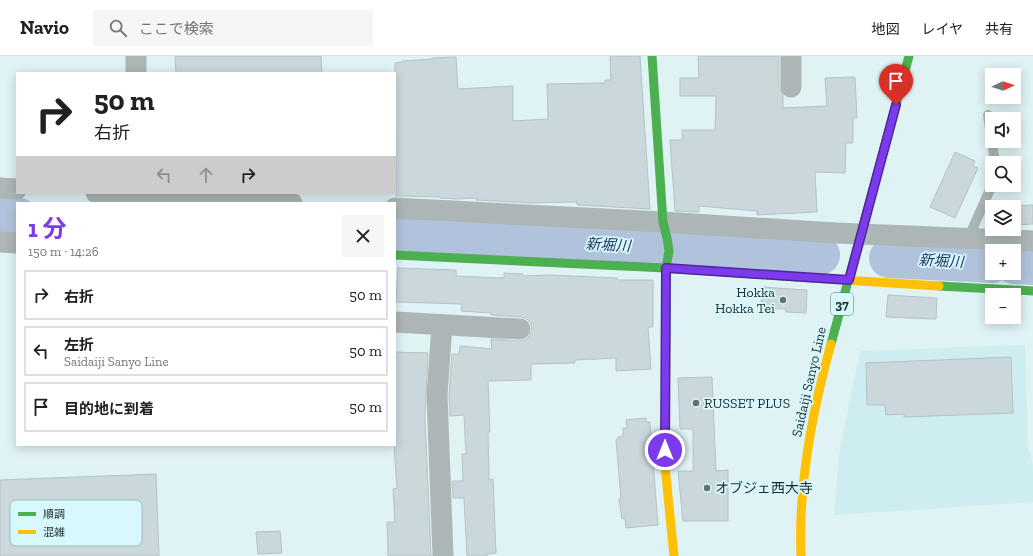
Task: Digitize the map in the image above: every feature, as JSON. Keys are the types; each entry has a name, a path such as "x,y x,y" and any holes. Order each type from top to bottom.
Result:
{"street":[{"path":"136,56 136,72"},
{"path":"652,56 667,265 665,466 674,556"},
{"path":"791,56 791,87"},
{"name":"Saidaiji Sanyo Line","path":"801,556 800,529 804,481 811,432 824,369 862,234 909,56"},
{"path":"0,188 16,189"},
{"path":"132,194 274,202"},
{"path":"396,208 665,226 1033,242"},
{"path":"0,242 16,243"},
{"path":"396,255 667,265 849,280 1033,291"},
{"path":"396,322 520,330"},
{"path":"442,325 437,395 444,556"}],"lane":[{"path":"968,239 989,192"}],"shaded area":[{"path":"1025,345 1028,447 1033,466 1033,502 834,515 839,455 860,351"}],"building":[{"path":"175,56 321,56 322,72 176,72"},
{"path":"610,56 640,56 650,209 577,205 577,202 531,203 476,200 477,198 457,199 396,196 395,63 432,58 456,57 458,89 513,86 513,121 548,119 547,84 605,83 605,80 611,80"},
{"path":"698,56 779,56 779,87 783,95 783,108 827,106 825,78 855,77 857,118 853,118 853,143 846,143 845,173 815,172 817,212 757,215 757,211 699,206 699,212 675,211 670,140 682,140 682,130 715,130 716,96 680,96 680,78 699,78"},
{"path":"955,152 975,161 973,166 978,168 955,218 930,207"},
{"path":"1033,205 1033,224 1021,225 1021,206"},
{"path":"398,268 456,270 456,276 504,278 504,273 523,274 523,276 549,275 617,278 618,280 653,280 653,327 648,327 651,369 616,371 616,358 575,360 575,363 531,364 531,380 488,381 490,432 488,432 489,480 493,479 496,553 487,554 487,556 467,556 464,498 453,498 452,481 463,481 462,454 466,454 464,415 450,416 449,395 452,354 459,354 460,346 492,349 491,339 525,340 530,335 532,330 531,324 527,319 521,317 461,311 462,304 396,302"},
{"name":"Hokka Hokka Tei","path":"762,287 807,290 806,313 786,312 786,309 761,308"},
{"path":"888,295 937,298 936,319 886,317"},
{"path":"396,352 428,353 425,417 431,556 388,556 387,522 395,522 393,489 397,488 394,446 396,446"},
{"path":"1011,357 1013,413 904,417 904,414 886,415 885,405 867,405 866,363"},
{"path":"712,377 716,471 728,470 728,521 683,521 678,471 693,471 693,429 680,429 678,378"},
{"path":"646,418 646,422 650,422 658,525 626,528 625,518 622,519 619,499 621,499 616,440 618,437 623,436 623,428 627,428 626,420"},
{"path":"156,474 159,556 0,556 0,480"},
{"path":"280,531 282,553 258,554 256,532"}],"waterway":[{"name":"新堀川","path":"0,216 16,217"},
{"path":"654,233 655,246"},
{"name":"新堀川","path":"396,234 820,255"},
{"name":"新堀川","path":"889,258 985,263"},
{"name":"新堀川","path":"1021,264 1033,265"}],"traffic: fast":[{"path":"652,56 663,222 669,251 666,268 666,339"},
{"path":"831,344 909,56"},
{"path":"396,255 666,268 812,278"},
{"path":"939,286 1033,291"}],"traffic: slow":[{"path":"812,278 939,286"},
{"path":"666,339 665,466 674,556"},
{"path":"801,556 804,476 812,422 831,344"}],"place":[{"name":"Hokka Hokka Tei","path":"783,300"},
{"name":"RUSSET PLUS","path":"696,403"},
{"name":"オブジェ西大寺","path":"707,488"}],"route":[{"path":"665,450 666,268 849,280 896,105"}]}
